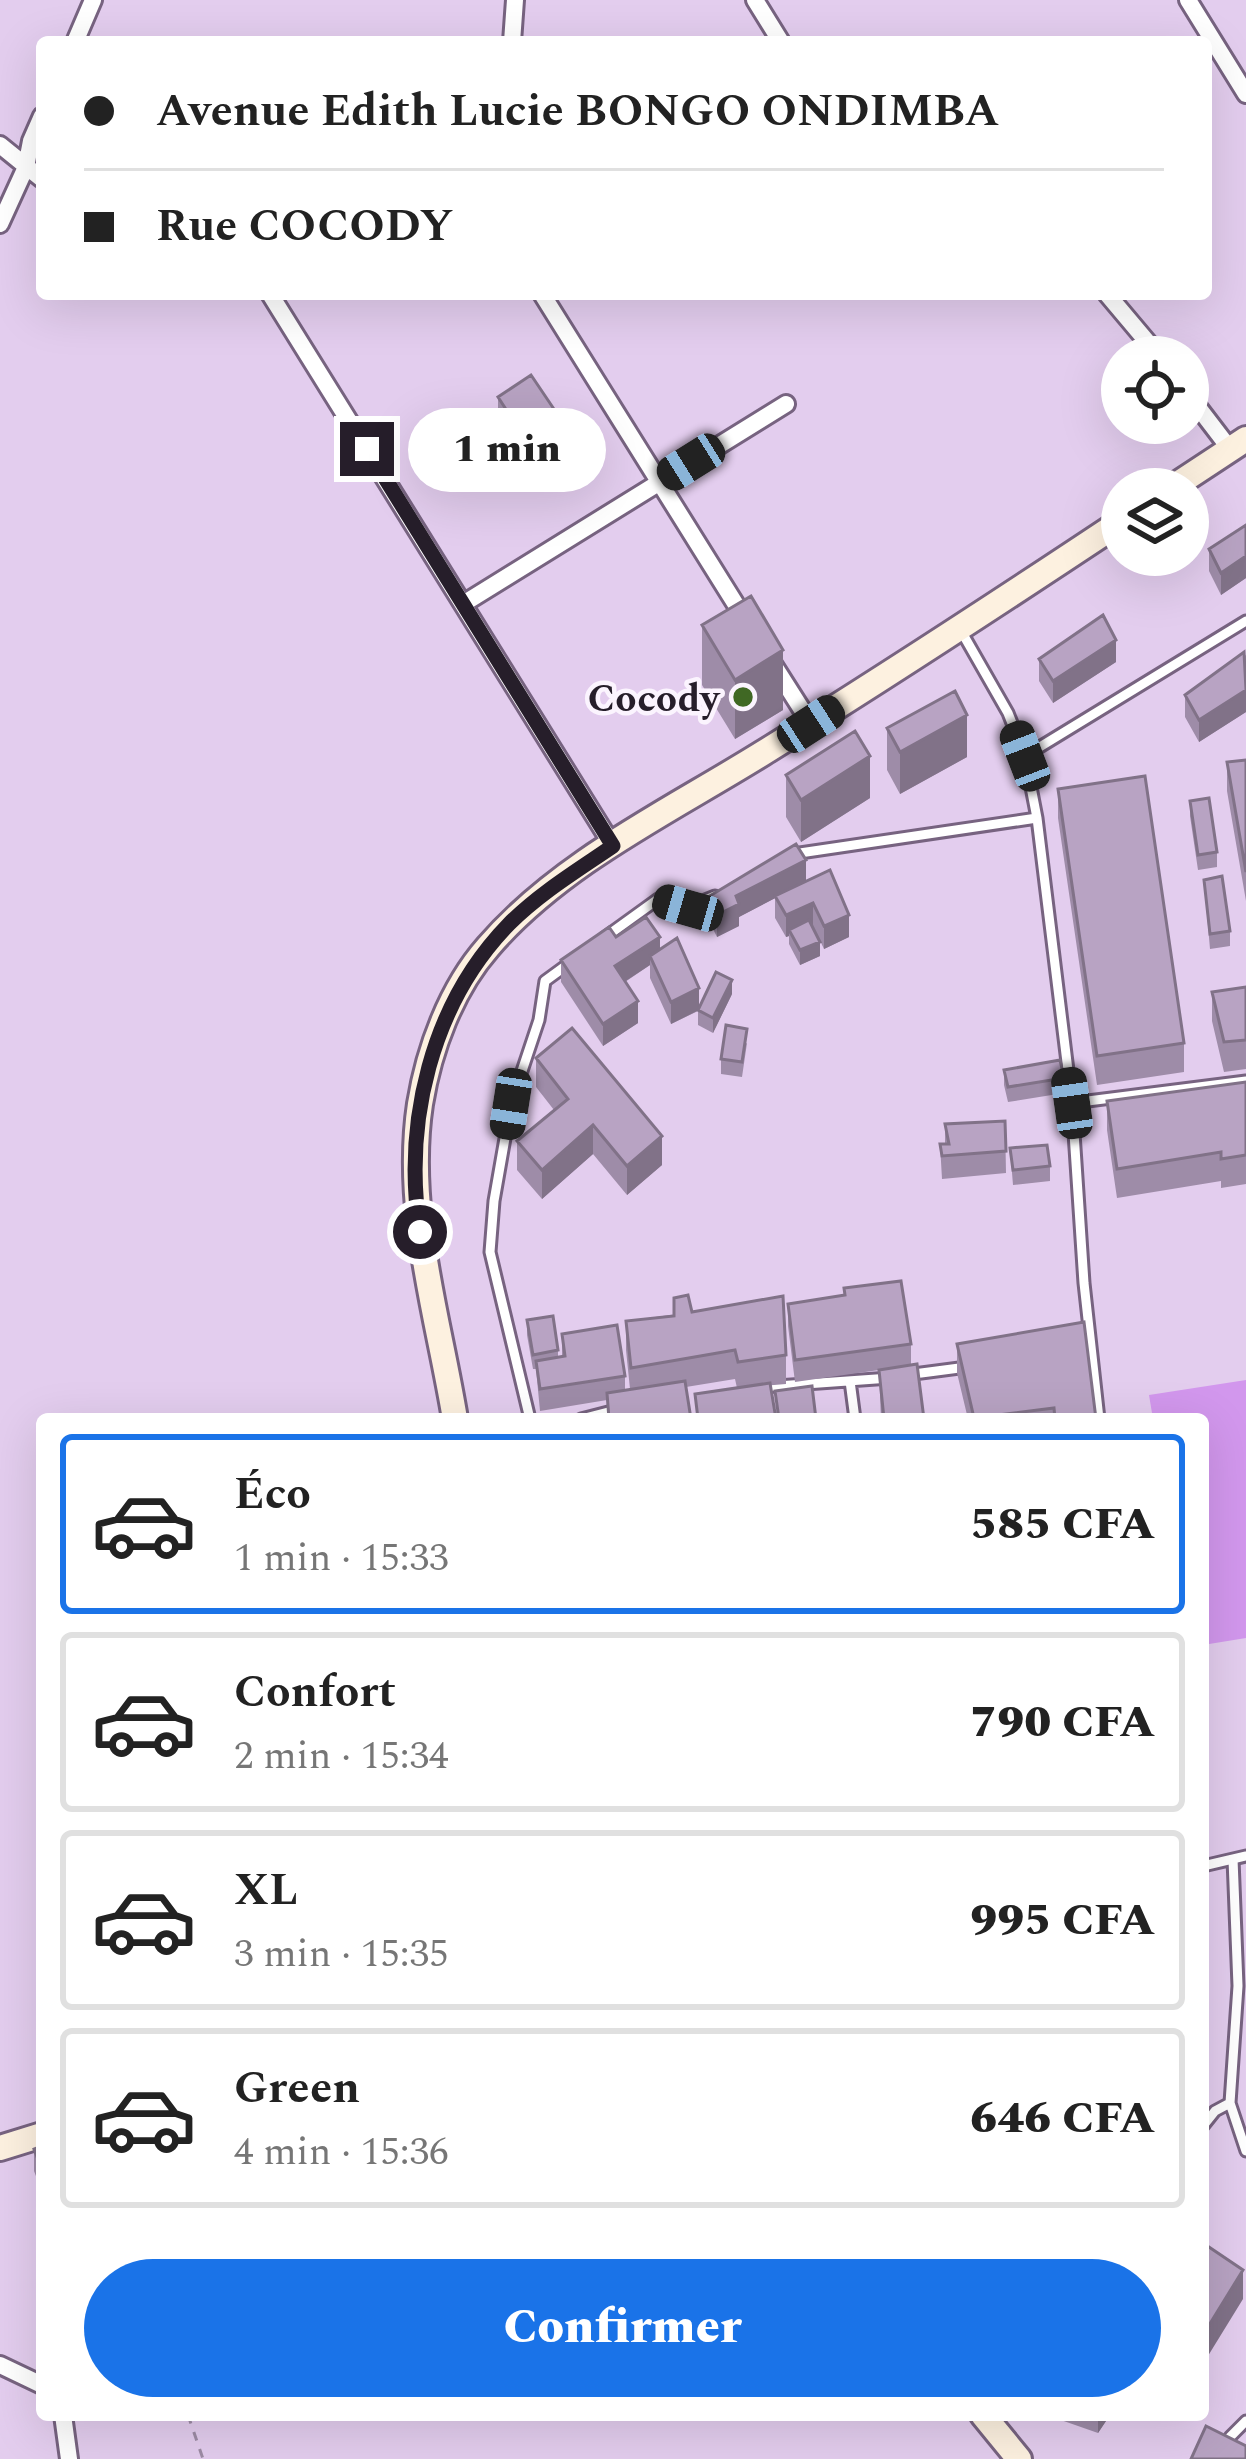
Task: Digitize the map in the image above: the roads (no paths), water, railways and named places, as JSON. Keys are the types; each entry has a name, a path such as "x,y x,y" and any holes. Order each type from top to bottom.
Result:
{"main road":[{"path":"1202,468 1238,444"},
{"path":"453,1413 416,1202 421,1104 433,1048 456,996 484,951 539,897 613,846 1101,535"},
{"path":"0,2148 36,2137"},
{"path":"988,2421 1019,2459"}],"street":[{"path":"78,36 93,0"},
{"path":"512,36 515,0"},
{"path":"755,0 777,36"},
{"path":"1187,0 1210,36"},
{"path":"1212,40 1246,94"},
{"path":"0,224 34,173 31,141 36,130"},
{"path":"0,145 34,173"},
{"path":"274,300 613,846"},
{"path":"546,300 811,724"},
{"path":"1112,300 1142,336"},
{"path":"463,604 786,404"},
{"path":"1209,415 1238,444"},
{"path":"0,2366 36,2382"},
{"path":"64,2421 69,2459"}],"lane":[{"path":"1025,756 1246,621"},
{"path":"960,628 1008,713 1025,756 1037,818 1072,1103 1087,1350 1098,1413"},
{"path":"778,863 795,853 1037,818"},
{"path":"602,940 658,899 688,908 727,891"},
{"path":"529,1413 490,1252 494,1201 511,1104 538,1020 545,981 583,953"},
{"path":"1072,1103 1246,1082"},
{"path":"754,1389 978,1365"},
{"path":"850,1382 854,1413"},
{"path":"596,1413 632,1407"},
{"path":"1209,1865 1246,1856"},
{"path":"1233,1859 1238,1986 1230,2103 1246,2151"},
{"path":"1209,2118 1230,2103"},
{"path":"1229,2438 1246,2421"}],"place":[{"name":"Cocody","path":"743,697"}]}
